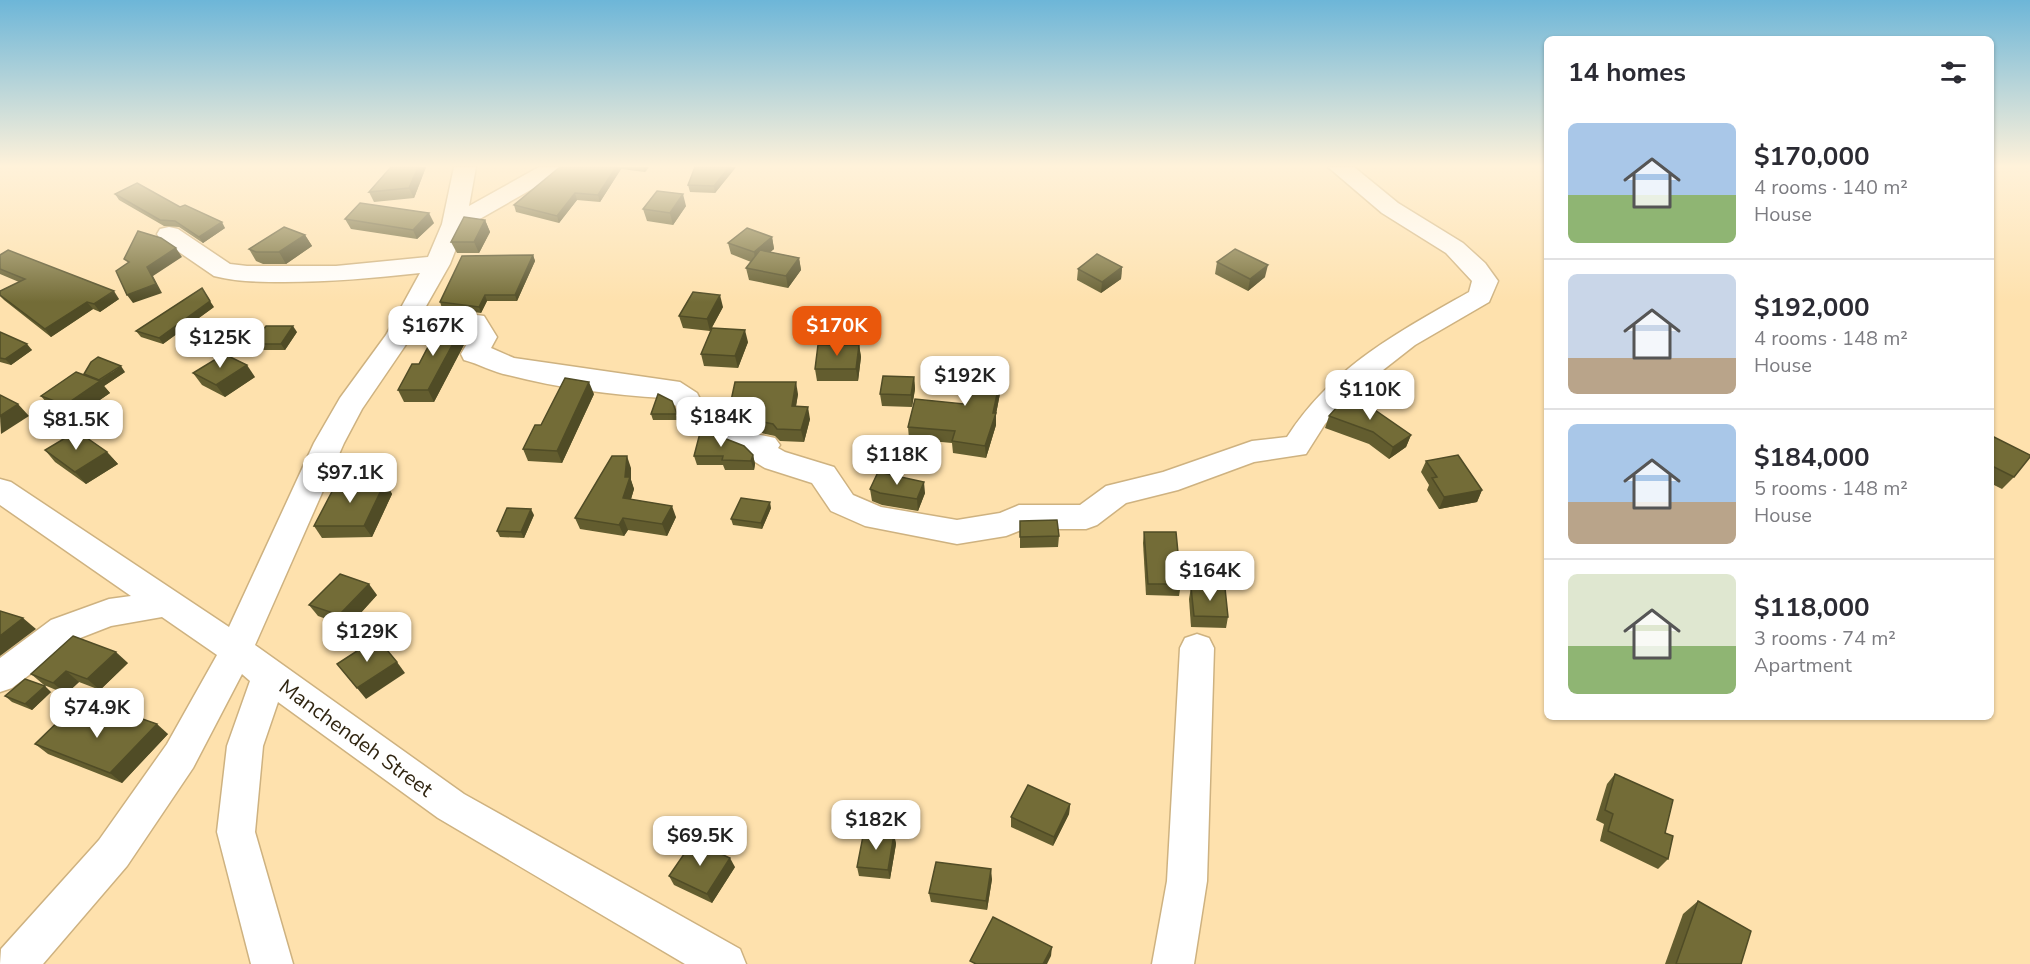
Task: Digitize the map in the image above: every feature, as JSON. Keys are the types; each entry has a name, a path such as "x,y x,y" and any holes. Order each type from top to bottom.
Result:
{"street":[{"path":"16,964 113,853 180,756 219,687 329,443 350,405 398,337 408,315 438,264 454,224 456,212"},
{"path":"454,224 476,212"},
{"path":"408,315 475,322 484,338 474,354 486,356 507,366 637,387 670,389 687,400 693,413 692,417 705,421 735,440 765,445 762,452 775,460 823,475 842,503 876,518 957,532 1006,524 1019,517 1086,517 1117,494 1167,482 1252,452 1296,447 1315,417 1346,385 1406,339 1480,296 1485,280 1471,261 1396,212"},
{"path":"169,234 224,271 247,274 336,274 438,264"},
{"name":"Manchendeh Street","path":"0,490 235,649 269,676 451,806 725,964"},
{"path":"0,676 63,630 109,613 166,603"},
{"path":"1173,964 1187,881 1197,648"},
{"path":"269,676 245,746 236,832 272,964"}],"building":[{"path":"146,212 200,212 222,222 199,237 175,221 160,220"},
{"path":"352,212 429,213 413,230 345,219"},
{"path":"541,212 560,212 557,216"},
{"path":"464,217 485,220 474,242 451,242"},
{"path":"284,227 305,235 279,252 256,252 249,249"},
{"path":"747,228 772,237 754,252 728,243"},
{"path":"138,231 161,238 176,248 147,267 156,284 127,295 116,271 129,262 124,259"},
{"path":"1235,249 1268,265 1250,279 1217,262"},
{"path":"8,250 114,291 94,304 87,302 45,329 0,295 0,291 25,279 0,269 0,255"},
{"path":"760,250 799,258 786,276 746,268"},
{"path":"1097,254 1122,267 1102,282 1078,269"},
{"path":"533,255 515,295 485,295 479,307 440,302 462,256"},
{"path":"202,288 210,301 159,338 136,331"},
{"path":"693,292 720,295 707,319 679,316"},
{"path":"443,318 459,320 463,325 428,390 398,390 412,364 419,364"},
{"path":"266,326 293,326 281,344 254,344"},
{"path":"712,328 745,330 735,356 701,354"},
{"path":"0,332 27,344 5,359 0,358"},
{"path":"818,345 859,345 856,369 815,369"},
{"path":"224,354 247,365 216,385 193,373"},
{"path":"98,357 121,366 99,380 84,374 91,362"},
{"path":"974,359 1004,361 993,413 996,413 985,446 952,441 955,431 908,427 915,399 964,404"},
{"path":"76,372 100,381 65,405 41,396"},
{"path":"883,376 914,377 911,395 880,394"},
{"path":"565,378 589,382 557,451 523,449 535,425 541,425"},
{"path":"735,382 796,382 792,406 808,407 801,430 777,429 773,424 740,417 729,410"},
{"path":"658,394 672,401 677,414 651,414"},
{"path":"0,395 18,404 0,416"},
{"path":"1345,398 1369,406 1411,435 1393,447 1373,432 1329,416"},
{"path":"701,429 744,446 753,455 751,461 722,460 723,456 694,456"},
{"path":"77,431 107,452 75,472 45,450"},
{"path":"1994,437 2030,455 2014,477 1994,467"},
{"path":"1458,455 1482,490 1444,497 1432,478 1437,477 1426,461"},
{"path":"612,456 627,456 625,477 630,477 623,498 672,506 662,524 623,518 619,525 575,518"},
{"path":"878,472 924,482 917,499 880,493 870,489"},
{"path":"337,482 385,482 364,526 314,526"},
{"path":"741,498 770,502 761,523 731,519"},
{"path":"507,508 531,509 521,532 497,531"},
{"path":"1057,520 1059,536 1020,537 1020,521"},
{"path":"1144,532 1176,532 1181,584 1148,584"},
{"path":"340,574 369,584 339,615 309,605"},
{"path":"1191,587 1225,588 1228,617 1194,616"},
{"path":"0,611 23,618 0,636"},
{"path":"73,636 116,652 87,679 66,671 53,683 31,674"},
{"path":"377,638 397,662 357,688 337,664"},
{"path":"25,679 45,686 25,704 5,696"},
{"path":"114,709 157,724 110,773 35,744 67,713 97,726"},
{"path":"1615,774 1673,800 1665,833 1673,836 1668,859 1608,831 1613,814 1605,810"},
{"path":"1028,785 1070,804 1054,837 1011,817"},
{"path":"864,831 894,834 888,870 857,867"},
{"path":"693,841 730,858 707,894 669,876"},
{"path":"936,862 991,869 986,901 929,893"},
{"path":"1698,901 1751,931 1741,964 1676,964"},
{"path":"993,917 1052,947 1043,964 976,964 970,961"}]}
